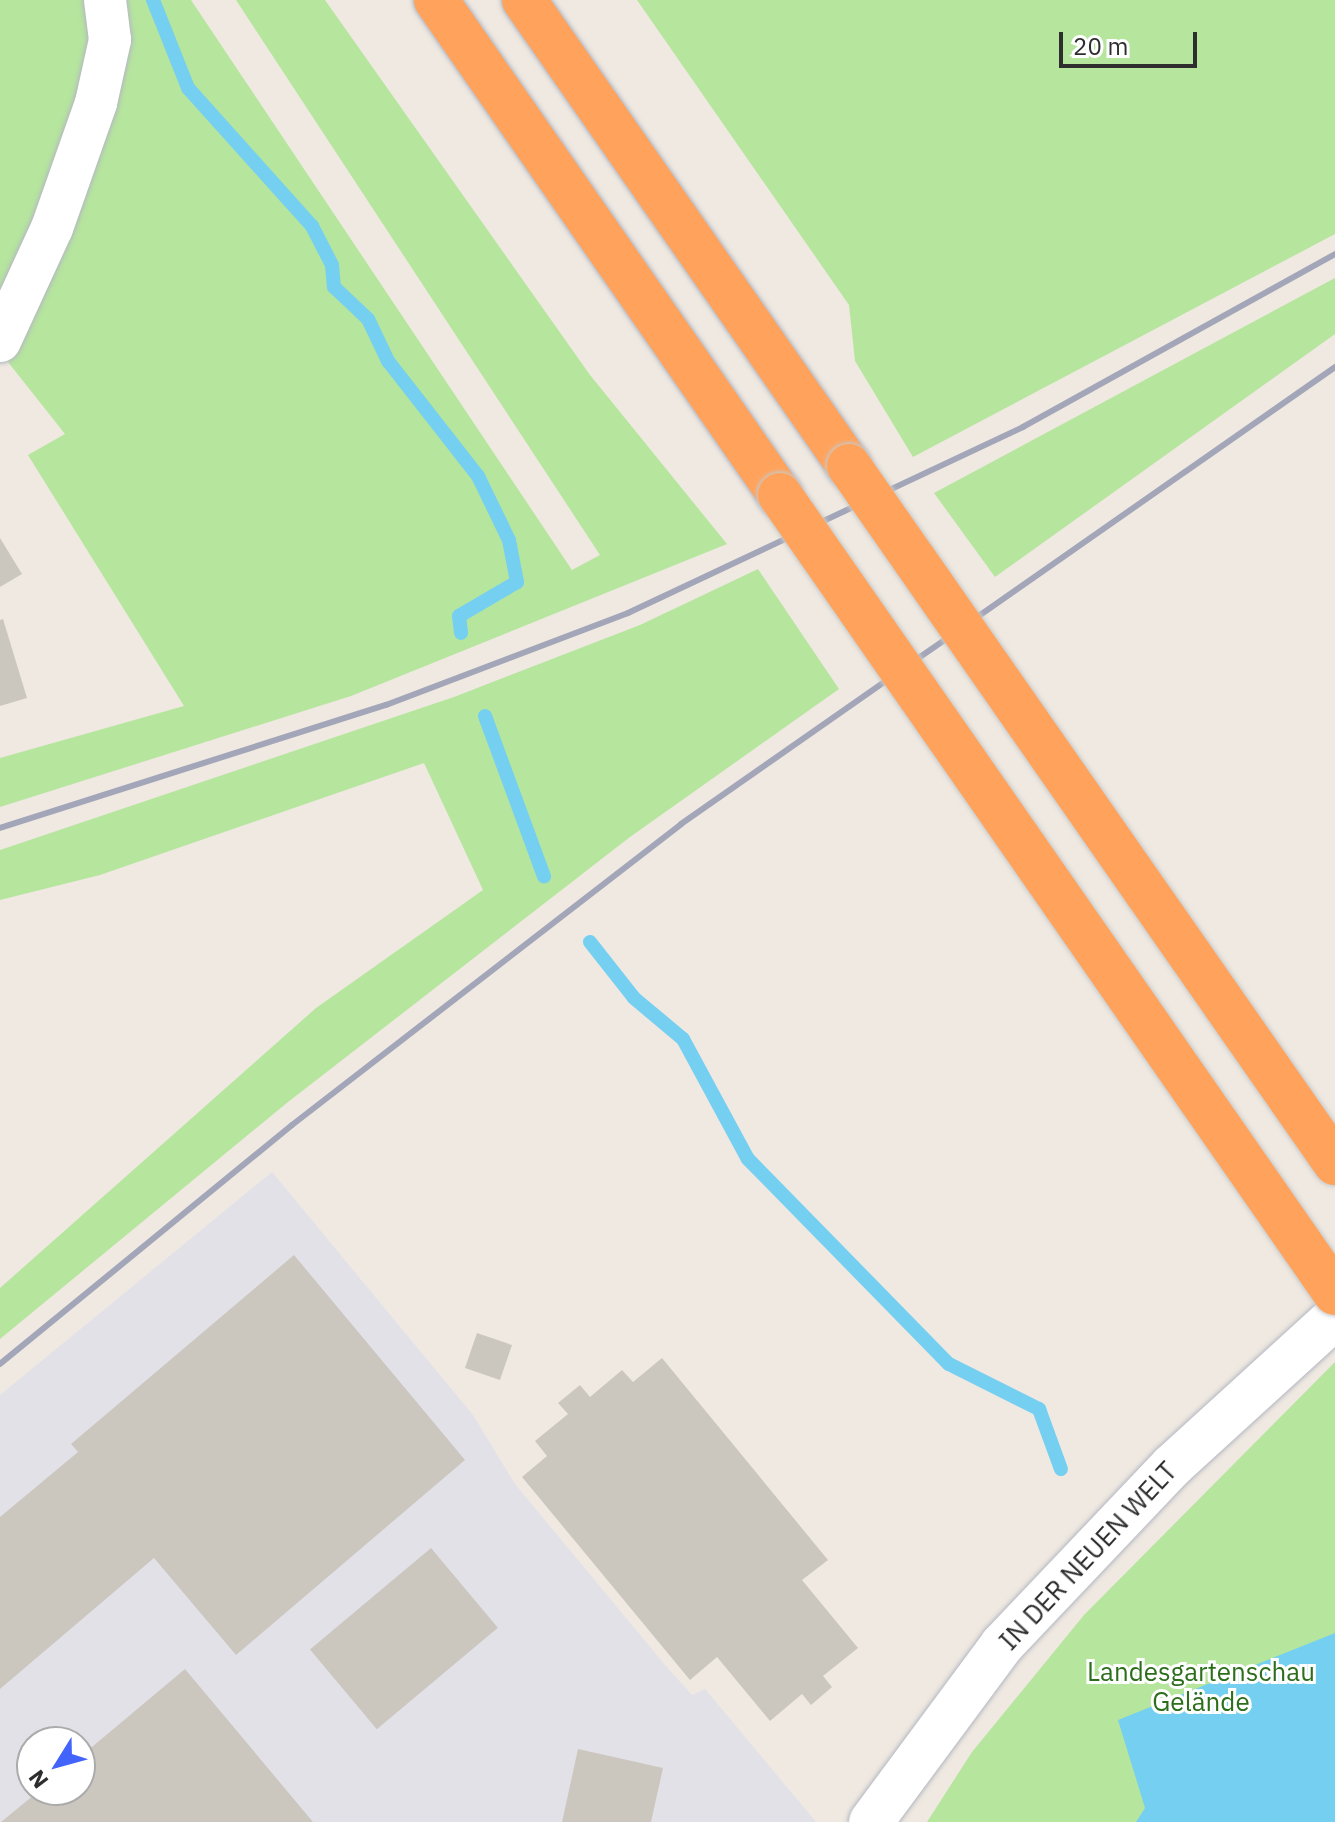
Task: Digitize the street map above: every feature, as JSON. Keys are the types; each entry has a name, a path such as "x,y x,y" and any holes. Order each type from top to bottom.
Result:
{"highway":[{"path":"436,0 1335,1293"},
{"path":"524,0 1335,1163"}],"street":[{"path":"0,341 52,228 96,103 110,40 105,0"},
{"name":"IN DER NEUEN WELT","path":"871,1822 1002,1645 1172,1466 1335,1317"}],"shaded area":[{"path":"272,1172 473,1415 515,1484 665,1665 692,1695 705,1689 816,1822 0,1822 0,1395"}],"green space":[{"path":"0,0 87,0 89,44 88,72 59,156 0,303"},
{"path":"122,0 191,0 572,570 600,555 236,0 325,0 590,375 727,544 351,696 0,807 0,758 184,706 28,455 65,434 8,362 32,312"},
{"path":"637,0 1335,0 1335,234 913,457 855,361 849,305"},
{"path":"1335,278 1335,334 995,577 934,493"},
{"path":"758,569 839,689 630,837 288,1102 0,1339 0,1288 316,1008 483,890 424,763 100,875 0,900 0,850 454,697 640,625"},
{"name":"Landesgartenschau Gelände","path":"1335,1362 1335,1822 927,1822 972,1752 1084,1615"}],"water":[{"path":"1335,1633 1335,1822 1136,1822 1145,1808 1118,1720"}],"building":[{"path":"0,538 22,574 0,587"},
{"path":"3,619 27,698 0,706 0,620"},
{"path":"294,1255 465,1460 236,1655 154,1558 0,1689 0,1517 78,1452 71,1444"},
{"path":"477,1333 512,1345 500,1380 465,1368"},
{"path":"662,1358 828,1560 802,1580 858,1648 823,1676 832,1687 811,1705 802,1694 770,1721 717,1657 690,1680 522,1477 547,1456 535,1441 568,1414 558,1403 580,1385 590,1397 622,1370 633,1382"},
{"path":"431,1548 498,1628 377,1729 310,1650"},
{"path":"185,1669 313,1822 1,1822 20,1806 96,1806 96,1744"},
{"path":"578,1749 663,1768 651,1822 562,1822"}],"waterway":[{"path":"153,0 188,88 312,226 332,265 334,287 368,319 388,361 478,476 509,540 517,582 459,616 461,633"},
{"path":"485,716 544,876"},
{"path":"590,942 634,998 683,1039 748,1159 949,1364 1039,1409 1061,1469"}],"railway":[{"path":"0,828 386,705 628,613 1023,427 1335,254"},
{"path":"0,1364 292,1125 681,824 1335,367"}]}
